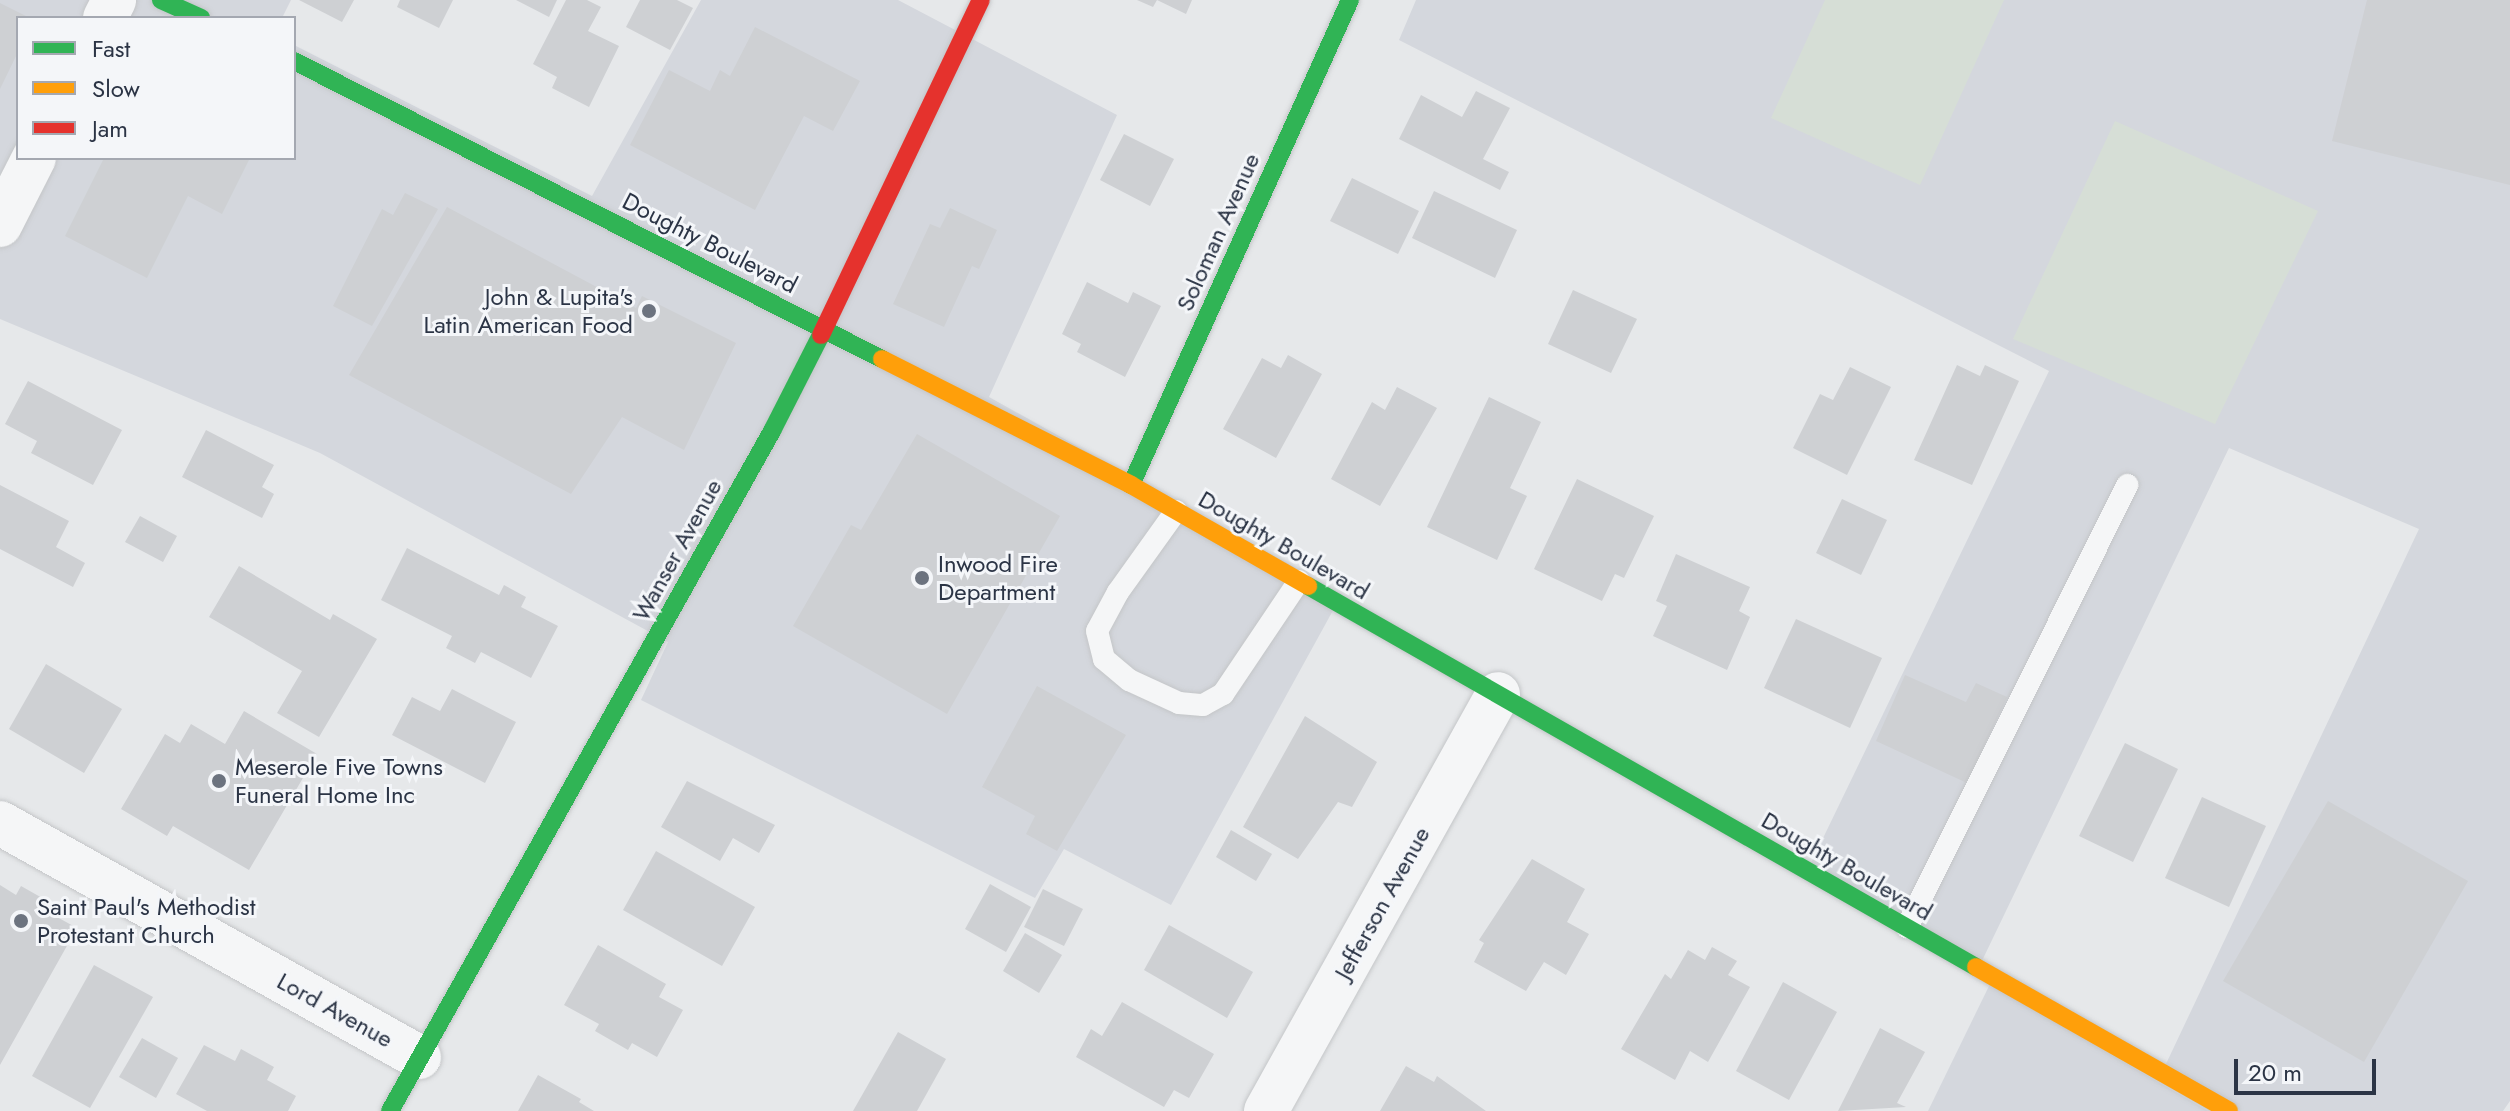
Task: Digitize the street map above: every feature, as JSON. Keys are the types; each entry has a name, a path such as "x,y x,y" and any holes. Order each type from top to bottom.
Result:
{"main road":[{"path":"161,0 197,16"},
{"name":"Wanser Avenue","path":"390,1111 772,431 887,204 981,0"},
{"name":"Soloman Avenue","path":"1131,485 1350,0"},
{"name":"Doughty Boulevard","path":"296,62 823,326 1131,485 2229,1111"}],"street":[{"path":"0,225 33,160"},
{"name":"Jefferson Avenue","path":"1266,1111 1498,694"},
{"name":"Lord Avenue","path":"0,823 419,1057"}],"lane":[{"path":"1907,927 2127,485"},
{"path":"1176,511 1118,592 1097,631 1104,659 1129,680 1179,703 1203,705 1223,694 1299,581"}],"shaded area":[{"path":"0,0 291,0 283,16 16,16 16,160 296,160 296,46 592,196 701,0 898,0 1117,115 989,397 1342,594 1171,905 1064,849 1035,898 641,700 668,642 320,453 0,319"},
{"path":"1416,0 2510,0 2510,1101 2503,1111 2240,1111 2165,1066 2419,529 2229,448 1979,967 1810,865 2049,371 1399,40"},
{"path":"1825,0 2004,0 1920,185 1771,118"},
{"path":"2115,121 2318,211 2215,424 2013,339"},
{"path":"1990,984 2208,1111 1928,1111"}],"building":[{"path":"299,0 354,0 342,22"},
{"path":"400,0 453,0 439,28 397,7"},
{"path":"516,0 557,0 549,17"},
{"path":"566,0 587,0 601,7 588,31 619,46 589,107 552,88 557,77 533,64"},
{"path":"640,0 677,0 693,8 670,50 626,27"},
{"path":"1137,0 1157,0 1153,7"},
{"path":"1157,0 1192,0 1186,14"},
{"path":"2367,0 2510,0 2510,185 2332,141"},
{"path":"0,3 26,16 16,16 16,56 0,89"},
{"path":"755,27 860,81 833,131 804,116 755,210 630,145 669,70 710,91 720,70 730,76"},
{"path":"1476,91 1510,108 1483,159 1509,172 1500,190 1399,139 1421,95 1462,117"},
{"path":"1124,134 1174,159 1150,206 1100,180"},
{"path":"103,160 249,160 222,214 188,196 147,278 65,236"},
{"path":"1352,178 1419,211 1398,254 1330,221"},
{"path":"1434,191 1517,230 1495,278 1412,238"},
{"path":"405,193 438,209 372,326 333,306 382,209 393,215"},
{"path":"447,207 636,308 642,296 736,343 684,450 622,417 571,494 349,375"},
{"path":"950,208 997,230 979,269 972,266 944,327 893,304 930,224 940,228"},
{"path":"1087,282 1128,303 1133,292 1161,306 1125,377 1077,352 1081,344 1062,334"},
{"path":"1573,290 1637,319 1611,373 1548,344"},
{"path":"1288,355 1322,374 1276,458 1223,429 1262,358 1281,368"},
{"path":"1957,365 1980,376 1985,365 2019,381 1972,485 1914,460"},
{"path":"1850,367 1891,387 1847,475 1793,448 1820,394 1833,400"},
{"path":"28,381 122,430 93,485 31,453 37,441 5,424"},
{"path":"1397,387 1437,408 1380,506 1331,479 1372,402 1385,410"},
{"path":"1489,397 1541,422 1510,488 1527,496 1497,560 1427,527"},
{"path":"206,430 274,465 262,487 274,494 262,518 182,477"},
{"name":"Inwood Fire Department","path":"917,434 1060,516 947,714 793,626 851,525 861,530"},
{"path":"1577,479 1654,516 1624,578 1615,574 1602,601 1534,569"},
{"path":"0,485 69,521 56,547 85,563 73,587 0,549"},
{"path":"1842,499 1887,520 1861,575 1816,553"},
{"path":"140,516 177,536 163,562 125,542"},
{"path":"407,548 499,595 504,585 526,597 521,607 558,626 531,678 481,652 475,663 446,648 452,636 381,600"},
{"path":"1676,554 1750,587 1739,611 1750,617 1727,670 1653,636 1667,606 1656,601"},
{"path":"239,566 330,620 333,614 377,639 319,737 277,713 302,671 209,617"},
{"path":"1796,619 1882,658 1850,728 1764,688"},
{"path":"46,664 122,709 84,773 9,729"},
{"path":"1905,675 1966,702 1976,683 2007,697 1967,783 1876,741"},
{"path":"1037,686 1126,735 1057,851 1026,834 1035,816 982,787"},
{"path":"452,689 516,722 485,783 392,735 412,697 440,711"},
{"name":"Meserole Five Towns Funeral Home Inc","path":"244,711 317,754 249,870 173,826 167,836 121,809 165,734 180,743 191,724 225,744"},
{"path":"1305,716 1377,762 1352,807 1338,802 1298,859 1243,827"},
{"path":"2125,743 2178,769 2133,862 2079,836"},
{"path":"687,781 775,825 759,853 733,838 720,861 661,827"},
{"path":"2202,797 2266,826 2229,907 2165,878"},
{"path":"2328,801 2468,881 2364,1062 2223,981"},
{"path":"1231,830 1272,854 1256,881 1216,857"},
{"path":"656,851 755,907 722,966 623,910"},
{"path":"1532,859 1585,889 1567,922 1589,934 1566,975 1544,962 1526,991 1474,962 1484,943 1479,940"},
{"path":"990,884 1031,907 1006,952 965,929"},
{"path":"0,885 16,895 21,886 51,903 46,911 77,928 0,1065"},
{"path":"1043,889 1083,909 1064,946 1024,927"},
{"path":"1169,925 1253,972 1227,1018 1144,970"},
{"path":"1025,933 1062,955 1039,993 1003,971"},
{"path":"598,945 666,984 659,997 683,1010 657,1057 632,1043 628,1050 595,1031 599,1024 564,1005"},
{"path":"1712,947 1737,961 1728,975 1750,987 1708,1062 1690,1051 1675,1080 1621,1049 1665,974 1671,979 1688,950 1705,960"},
{"path":"94,965 153,997 90,1108 32,1076"},
{"path":"1783,982 1837,1012 1789,1100 1736,1071"},
{"path":"1122,1002 1214,1054 1189,1098 1174,1090 1164,1107 1076,1057 1091,1029 1102,1036"},
{"path":"1880,1028 1925,1052 1897,1103 1906,1107 1838,1111"},
{"path":"898,1032 946,1059 917,1111 853,1111"},
{"path":"142,1038 178,1058 156,1098 119,1077"},
{"path":"204,1045 235,1061 241,1049 274,1067 267,1080 296,1096 288,1111 207,1111 176,1094"},
{"path":"1406,1066 1434,1082 1437,1076 1486,1111 1380,1111"},
{"path":"538,1075 581,1099 579,1102 594,1111 518,1111"}],"traffic: fast":[{"path":"161,0 197,16"},
{"path":"1131,485 1350,0"},
{"path":"296,62 882,359"},
{"path":"390,1111 772,431 821,335"},
{"path":"1308,586 1976,967"}],"traffic: slow":[{"path":"882,359 1131,485 1308,586"},
{"path":"1976,967 2229,1111"}],"traffic: jam":[{"path":"821,335 981,0"}],"place":[{"name":"John & Lupita's Latin American Food","path":"649,311"},
{"name":"Inwood Fire Department","path":"922,578"},
{"name":"Meserole Five Towns Funeral Home Inc","path":"219,781"},
{"name":"Saint Paul's Methodist Protestant Church","path":"21,921"}]}
